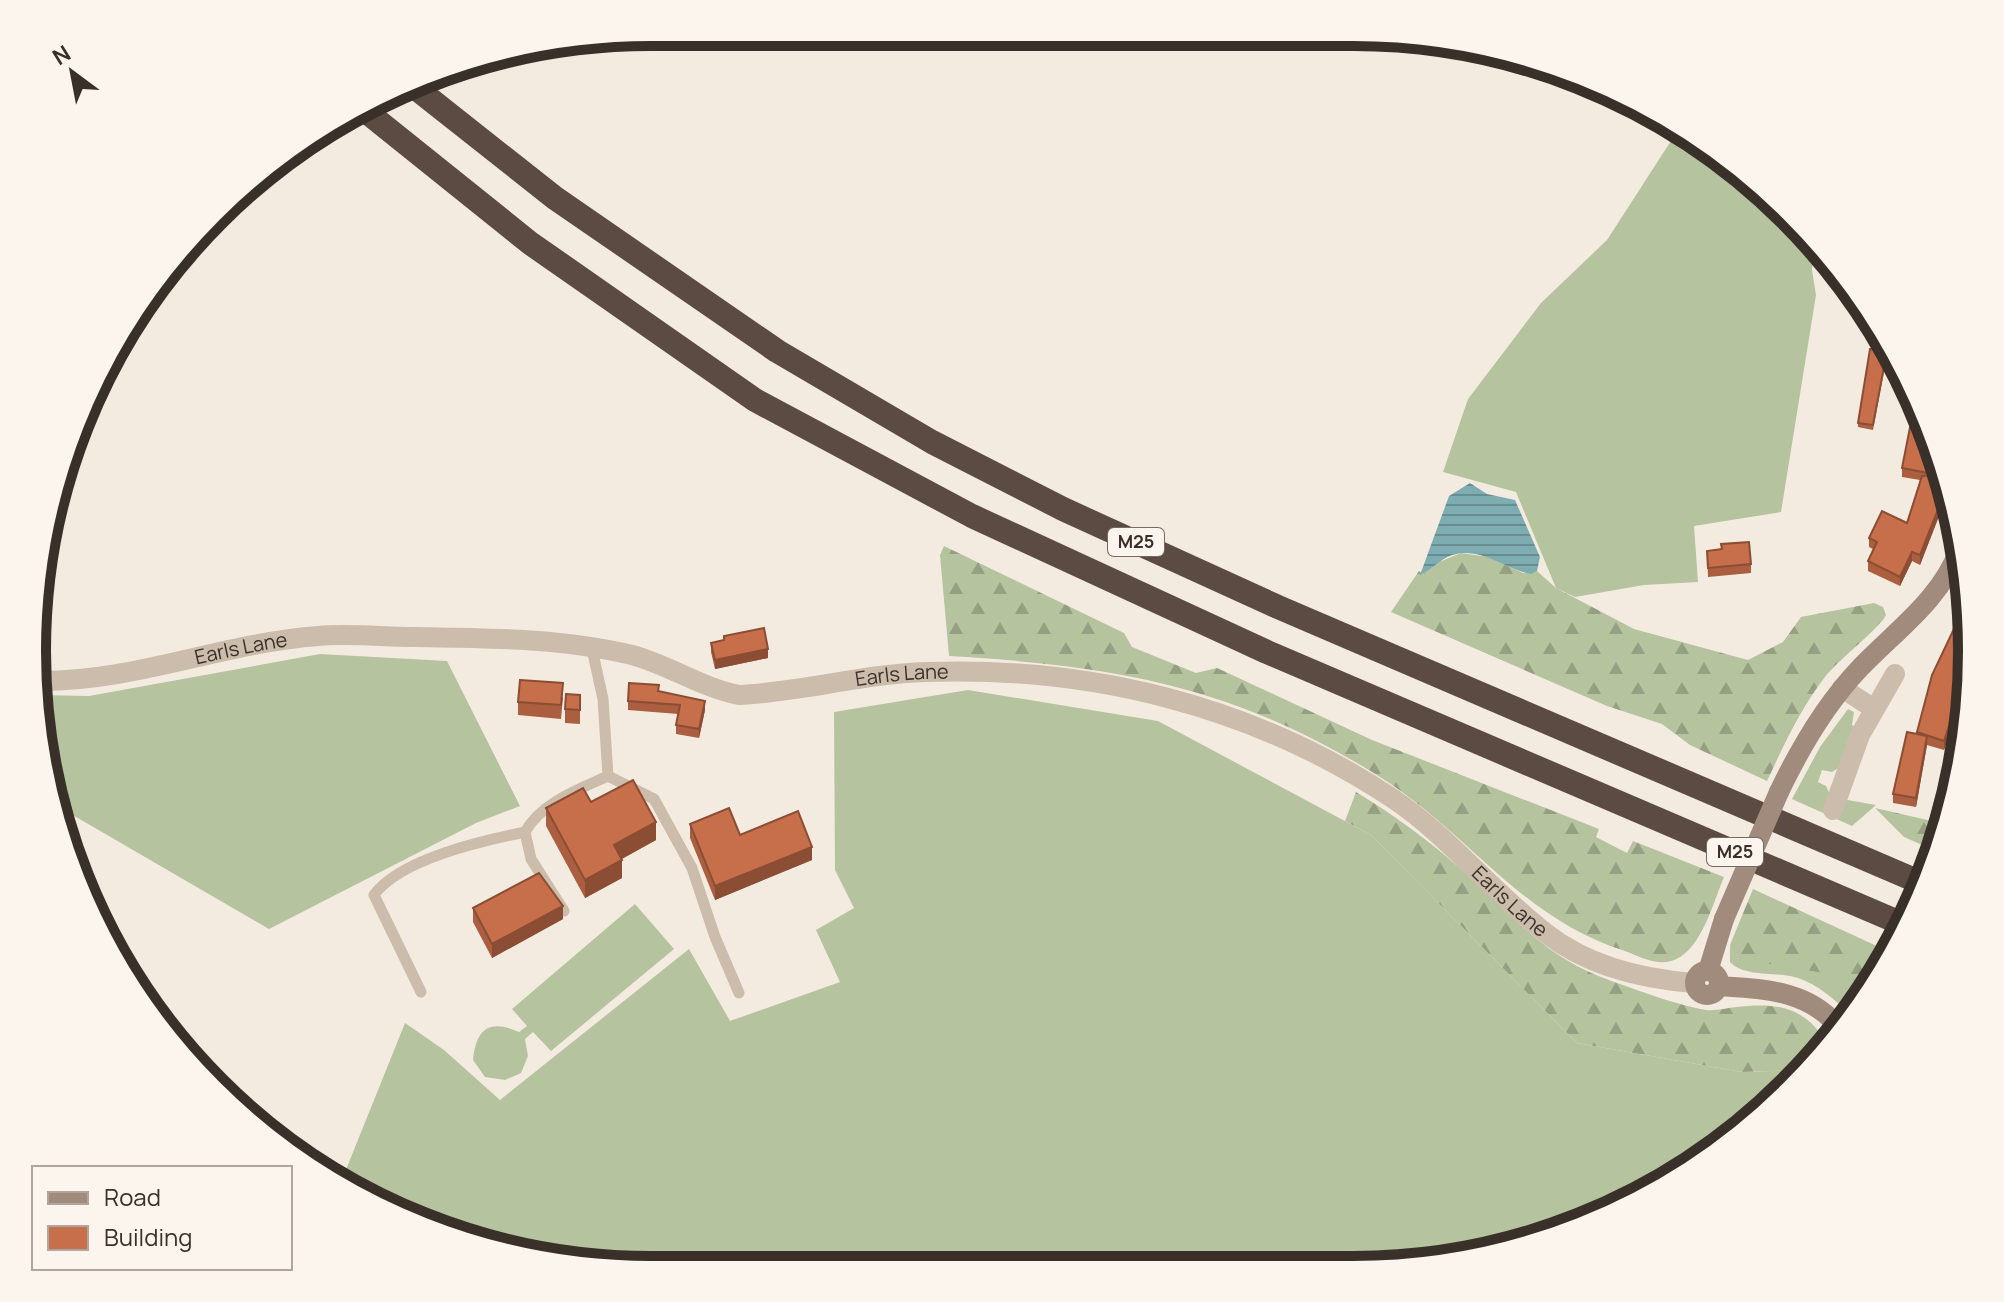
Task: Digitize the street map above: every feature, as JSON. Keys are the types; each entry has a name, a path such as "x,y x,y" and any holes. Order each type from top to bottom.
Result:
{"highway":[{"name":"M25","path":"420,92 568,207 777,351 932,442 1063,509 1278,607 1684,778 1913,879"},
{"name":"M25","path":"370,115 530,243 755,400 972,516 1267,652 1895,921"}],"street":[{"path":"1831,1021 1815,1006 1781,991 1707,980 1724,919 1796,756 1842,688 1922,610 1940,587 1952,564"},
{"name":"Earls Lane","path":"47,681 112,677 261,642 320,636 476,638 592,649 633,655 719,691 739,695 923,672 1020,672 1121,685 1238,719 1331,762 1393,799 1561,943 1611,968 1707,980"},
{"path":"1833,810 1847,766 1874,709 1895,674"},
{"path":"1842,688 1874,709"}],"lane":[{"path":"592,649 603,699 608,776"},
{"path":"564,911 531,859 525,832 531,821 568,794 608,776"},
{"path":"608,776 654,799 692,868 715,937 739,993"},
{"path":"421,992 374,895 382,884 456,847 525,832"}],"green space":[{"path":"1673,138 1752,196 1808,252 1813,258 1816,295 1781,512 1694,526 1698,582 1644,585 1575,597 1556,588 1516,492 1443,472 1468,399 1541,303 1607,240"},
{"path":"944,546 1124,633 1132,647 1196,673 1217,668 1372,740 1599,829 1596,837 1627,853 1633,841 1724,877 1702,932 1684,954 1672,961 1659,962 1588,936 1555,918 1525,896 1412,799 1380,777 1327,746 1224,701 1173,686 1067,666 949,656 940,555"},
{"path":"1461,553 1488,557 1523,573 1537,571 1556,588 1634,629 1748,660 1783,642 1801,617 1874,603 1883,607 1886,615 1816,689 1767,781 1690,745 1662,724 1607,706 1391,612 1419,571 1423,574 1432,565"},
{"path":"320,654 447,661 520,806 476,823 269,929 71,814 58,769 47,695 89,696"},
{"path":"968,690 1158,721 1371,835 1577,1043 1742,1072 1789,1071 1721,1131 1656,1175 1621,1194 1585,1210 1510,1235 1432,1251 1393,1255 611,1255 533,1244 457,1224 383,1194 345,1173 405,1023 444,1050 500,1100 689,949 730,1021 840,982 816,930 854,908 835,870 834,712"},
{"path":"1848,709 1854,712 1852,725 1857,728 1840,767 1832,772 1822,770 1818,782 1826,786 1831,797 1876,805 1852,826 1792,799 1820,747"},
{"path":"1356,792 1425,839 1543,944 1601,977 1706,1010 1765,1005 1790,1010 1810,1022 1821,1034 1789,1071 1742,1072 1577,1043 1371,835 1345,821"},
{"path":"1875,808 1933,821 1925,846 1904,837"},
{"path":"1753,889 1880,948 1859,974 1842,976 1734,958 1730,945"},
{"path":"635,904 674,949 551,1051 533,1032 525,1039 528,1056 521,1073 505,1080 485,1077 473,1060 481,1034 492,1027 500,1026 519,1032 527,1026 512,1009"},
{"path":"1730,945 1734,958 1859,974 1872,961 1842,1007 1805,981 1744,970 1730,962"}],"water":[{"path":"1470,483 1487,494 1515,500 1540,557 1537,571 1531,574 1482,556 1462,553 1447,557 1420,575 1449,496"}],"building":[{"path":"1870,349 1877,350 1885,363 1873,425 1858,423"},
{"path":"1912,418 1931,474 1902,468"},
{"path":"1931,475 1940,505 1920,555 1912,552 1900,577 1868,561 1877,542 1869,538 1882,511 1907,523 1922,476"},
{"path":"1749,542 1751,564 1708,568 1707,551 1722,549 1721,544"},
{"path":"1957,622 1955,707 1944,741 1917,732 1932,675"},
{"path":"764,628 768,649 715,660 711,643 724,640 724,636"},
{"path":"520,680 563,683 561,705 518,702"},
{"path":"629,683 659,685 658,691 705,701 699,729 676,725 680,705 628,701"},
{"path":"566,694 580,695 580,710 565,709"},
{"path":"1907,732 1927,736 1916,798 1893,794"},
{"path":"633,780 656,822 614,845 622,860 585,880 546,808 583,788 591,802"},
{"path":"729,808 740,835 798,811 812,847 715,886 690,824"},
{"path":"539,873 563,906 492,944 473,908"}]}
